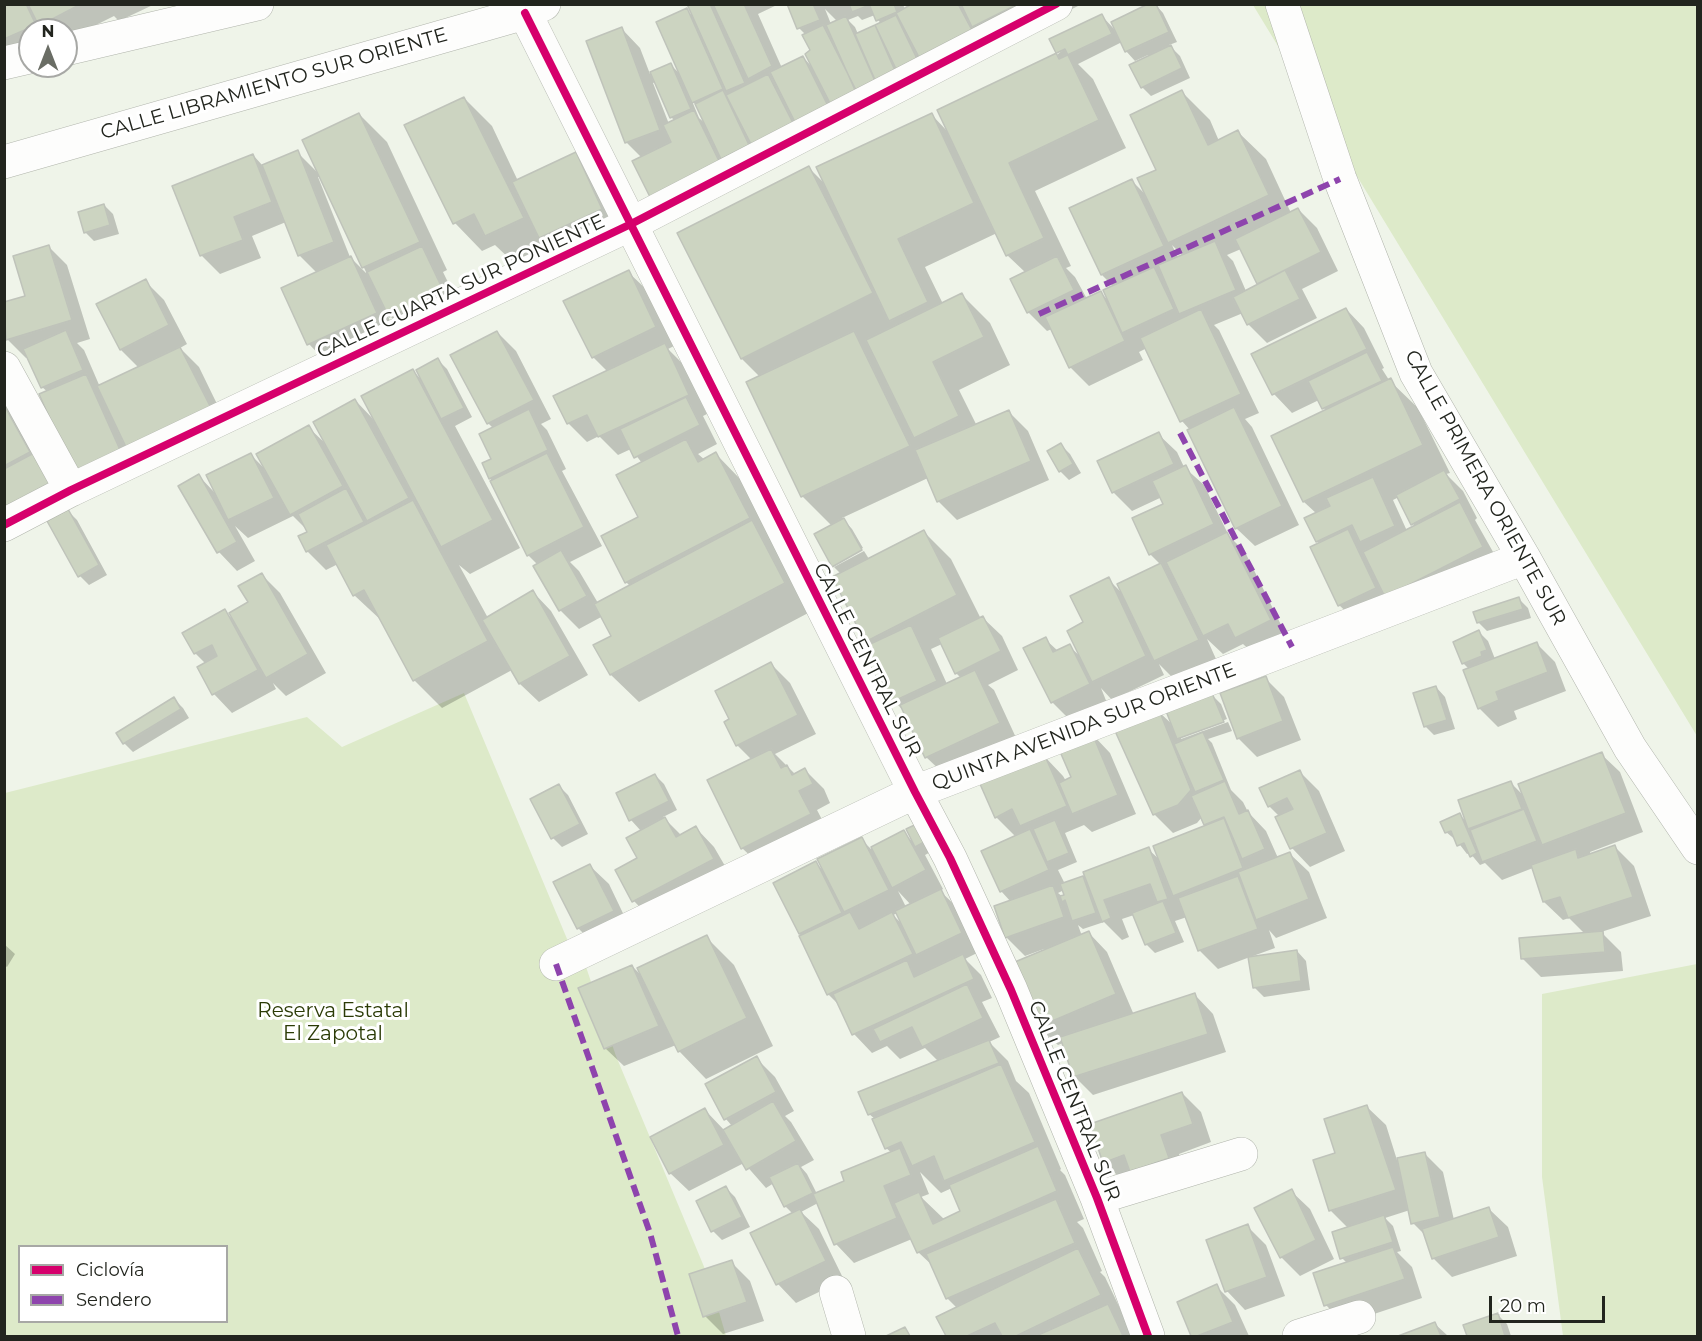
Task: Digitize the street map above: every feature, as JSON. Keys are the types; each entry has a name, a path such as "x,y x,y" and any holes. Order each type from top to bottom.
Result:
{"street":[{"path":"78,46 257,4"},
{"name":"CALLE CUARTA SUR PONIENTE","path":"4,525 71,490 631,224 1056,4"},
{"name":"CALLE PRIMERA ORIENTE SUR","path":"1282,4 1340,179 1416,373 1524,558 1630,748 1698,848"},
{"name":"CALLE CENTRAL SUR","path":"534,9 631,224 950,858 1011,990 1097,1198 1148,1336"},
{"name":"CALLE LIBRAMIENTO SUR ORIENTE","path":"4,162 534,9"},
{"path":"4,368 71,490"},
{"name":"QUINTA AVENIDA SUR ORIENTE","path":"556,964 915,792 1524,558"},
{"path":"1097,1198 1241,1154"},
{"path":"836,1292 849,1336"},
{"path":"1299,1336 1359,1317"}],"green space":[{"path":"1253,5 1697,5 1697,736"},
{"name":"Reserva Estatal El Zapotal","path":"464,693 570,946 583,958 616,1056 710,1281 726,1336 5,1336 5,793 307,717 342,747"},
{"path":"1697,964 1697,1336 1563,1336 1542,1177 1542,994"}],"building":[{"path":"4,4 26,4 33,18 18,18 18,33 4,39"},
{"path":"28,4 81,4 54,18 35,18"},
{"path":"687,4 710,4 745,83 726,91"},
{"path":"713,4 744,4 772,66 748,79"},
{"path":"787,4 813,4 820,20 797,29"},
{"path":"849,4 867,4 867,6 852,12"},
{"path":"869,4 894,4 897,12 876,21"},
{"path":"912,4 958,4 973,32 921,61 896,13"},
{"path":"961,4 1018,4 972,27"},
{"path":"1148,4 1156,4 1169,32 1125,52 1111,22"},
{"path":"687,8 723,89 692,103 656,22"},
{"path":"1102,14 1112,34 1059,59 1049,39"},
{"path":"896,15 919,63 898,73 875,25"},
{"path":"846,16 875,81 855,90 826,25"},
{"path":"823,25 857,92 831,105 805,54 810,50 802,35"},
{"path":"875,25 896,73 876,82 855,34"},
{"path":"622,27 660,130 625,143 586,41"},
{"path":"1171,45 1182,68 1141,88 1129,65"},
{"path":"1065,49 1099,120 1009,163 1044,238 1006,256 937,110"},
{"path":"803,56 829,108 796,124 770,72"},
{"path":"671,63 691,109 670,118 650,72"},
{"path":"768,74 794,125 752,146 726,95"},
{"path":"723,90 749,145 721,159 695,104"},
{"path":"1182,90 1208,145 1238,130 1269,195 1168,243 1137,178 1156,170 1130,115"},
{"path":"464,97 524,218 485,236 474,214 453,224 404,125"},
{"path":"694,110 720,163 650,197 632,161 671,142 663,125"},
{"path":"359,113 420,242 362,268 302,140"},
{"path":"932,113 974,203 898,239 928,302 889,321 816,167"},
{"path":"298,150 334,242 298,256 262,165"},
{"path":"576,152 602,209 539,238 512,182"},
{"path":"253,154 272,202 234,217 243,240 200,256 172,186"},
{"path":"809,166 873,293 741,359 677,233"},
{"path":"1132,179 1164,246 1101,275 1069,208"},
{"path":"104,204 110,225 84,233 78,212"},
{"path":"1298,208 1321,252 1257,284 1235,239"},
{"path":"1215,241 1236,290 1179,314 1158,265"},
{"path":"49,245 72,320 6,340 4,302 25,296 13,256"},
{"path":"422,246 444,292 389,317 367,272"},
{"path":"351,256 377,313 307,345 281,288"},
{"path":"1057,256 1074,290 1027,313 1010,279"},
{"path":"1154,267 1174,309 1122,333 1103,290"},
{"path":"629,270 656,327 592,358 563,301"},
{"path":"1285,270 1300,299 1247,325 1233,297"},
{"path":"146,279 169,325 120,350 96,304"},
{"path":"1101,291 1125,341 1069,368 1045,317"},
{"path":"962,293 984,337 933,362 959,416 914,438 866,340"},
{"path":"1346,308 1367,349 1272,395 1251,354"},
{"path":"1201,309 1241,394 1180,422 1140,338"},
{"path":"66,330 83,370 41,388 23,349"},
{"path":"497,331 534,400 487,424 450,355"},
{"path":"854,331 910,446 801,497 746,382"},
{"path":"665,343 689,395 598,437 587,415 567,424 553,396"},
{"path":"180,347 211,408 127,449 97,386"},
{"path":"1367,352 1382,381 1322,409 1308,381"},
{"path":"438,358 464,408 441,419 416,370"},
{"path":"413,369 493,520 441,547 361,396"},
{"path":"86,374 121,452 74,473 39,394"},
{"path":"1391,378 1423,445 1303,502 1271,436"},
{"path":"686,397 700,425 634,458 620,429"},
{"path":"355,399 409,498 367,521 313,422"},
{"path":"4,405 30,452 4,466"},
{"path":"1234,407 1282,506 1235,529 1187,430"},
{"path":"529,409 548,450 489,479 482,463 491,459 479,434"},
{"path":"1009,410 1031,461 937,502 915,450"},
{"path":"309,425 343,486 290,515 256,454"},
{"path":"1159,432 1174,464 1112,493 1097,461"},
{"path":"686,439 698,462 716,452 750,518 625,583 601,536 638,517 616,475"},
{"path":"1061,443 1073,464 1059,472 1047,451"},
{"path":"34,453 53,487 4,512 4,469"},
{"path":"251,453 274,498 228,520 206,475"},
{"path":"547,453 584,527 527,556 490,481"},
{"path":"1186,465 1214,524 1149,555 1132,518 1163,504 1152,481"},
{"path":"1444,470 1460,499 1411,525 1396,495"},
{"path":"199,474 237,542 217,553 178,486"},
{"path":"1373,477 1395,526 1360,542 1352,525 1316,542 1304,518 1330,506 1326,498"},
{"path":"346,488 364,522 306,552 298,536 307,532 298,514"},
{"path":"413,500 488,641 413,681 364,590 353,596 326,545"},
{"path":"1460,502 1483,547 1385,597 1363,552"},
{"path":"68,509 99,565 78,577 47,521"},
{"path":"844,518 862,550 832,567 814,534"},
{"path":"752,520 785,583 610,675 593,645 611,636 594,604"},
{"path":"1348,529 1376,588 1338,606 1310,547"},
{"path":"924,530 957,595 865,642 832,577"},
{"path":"1227,532 1271,620 1235,638 1228,624 1203,636 1166,562"},
{"path":"561,550 587,596 559,611 533,566"},
{"path":"1161,563 1199,640 1154,661 1117,584"},
{"path":"262,573 308,654 266,678 229,613 248,602 238,586"},
{"path":"1109,577 1146,656 1092,682 1067,631 1083,622 1070,596"},
{"path":"533,590 570,656 519,684 482,620"},
{"path":"1519,597 1523,609 1477,623 1473,612"},
{"path":"225,609 258,670 212,695 197,667 217,656 212,645 194,654 182,633"},
{"path":"983,616 1001,651 955,674 938,638"},
{"path":"911,625 937,681 892,702 866,646"},
{"path":"1479,630 1487,650 1481,652 1482,656 1462,664 1453,642"},
{"path":"1046,637 1053,652 1070,644 1090,684 1051,703 1023,648"},
{"path":"1537,642 1548,672 1496,692 1499,700 1478,709 1463,670"},
{"path":"771,662 798,715 736,746 724,722 729,719 715,691"},
{"path":"975,670 1000,723 925,758 900,705"},
{"path":"1266,676 1283,721 1237,739 1220,693"},
{"path":"1436,686 1447,720 1424,727 1413,693"},
{"path":"1212,693 1224,722 1177,739 1166,711"},
{"path":"174,697 181,709 123,744 116,733"},
{"path":"1159,710 1191,790 1178,805 1153,815 1115,731"},
{"path":"1203,732 1224,780 1195,792 1174,744"},
{"path":"1092,733 1118,795 1072,814 1059,783 1071,777 1058,747"},
{"path":"771,749 781,768 787,765 792,775 805,768 813,784 799,791 811,814 741,849 707,780"},
{"path":"1602,752 1626,813 1542,845 1518,784"},
{"path":"1045,756 1067,806 1020,826 1012,809 995,818 980,784"},
{"path":"1300,770 1327,833 1290,849 1275,817 1293,809 1287,798 1268,807 1259,788"},
{"path":"655,774 669,801 629,821 616,793"},
{"path":"1225,781 1239,814 1248,810 1265,849 1242,859 1224,817 1204,825 1191,796"},
{"path":"1511,781 1522,809 1468,829 1458,800"},
{"path":"559,784 580,824 551,839 530,799"},
{"path":"1524,809 1537,841 1482,862 1470,830"},
{"path":"1460,813 1477,853 1470,857 1464,843 1457,846 1451,831 1445,833 1440,822"},
{"path":"665,817 676,837 696,826 714,859 632,902 615,870 637,858 626,838"},
{"path":"1224,818 1243,868 1173,896 1153,846"},
{"path":"1055,820 1069,853 1047,862 1033,829"},
{"path":"921,822 930,839 915,847 906,829"},
{"path":"1030,829 1049,870 1000,892 981,851"},
{"path":"904,830 926,870 892,888 871,847"},
{"path":"862,837 889,890 844,912 817,859"},
{"path":"1615,845 1633,897 1568,918 1560,897 1543,902 1531,865 1576,849 1578,858"},
{"path":"1149,847 1168,899 1157,902 1150,884 1104,900 1111,918 1102,922 1083,872"},
{"path":"1290,852 1309,899 1256,920 1238,872"},
{"path":"816,861 842,913 799,934 773,883"},
{"path":"590,864 614,911 577,929 553,882"},
{"path":"1083,876 1096,913 1072,921 1065,900 1062,902 1060,896 1064,895 1060,884"},
{"path":"1238,876 1258,929 1198,951 1178,898"},
{"path":"1053,885 1064,917 1005,938 994,906"},
{"path":"941,889 962,933 916,955 895,911"},
{"path":"1163,901 1176,933 1145,945 1132,913"},
{"path":"850,912 859,929 892,912 913,954 827,995 799,936"},
{"path":"1089,931 1116,994 1038,1027 1010,964"},
{"path":"1603,931 1605,952 1521,959 1519,938"},
{"path":"707,935 747,1018 678,1052 637,968"},
{"path":"1297,950 1301,981 1253,988 1248,957"},
{"path":"963,954 974,979 852,1035 833,994 907,960 914,977"},
{"path":"632,965 659,1026 604,1049 578,988"},
{"path":"967,984 983,1018 922,1047 912,1027 880,1042 873,1029"},
{"path":"1195,993 1208,1034 1073,1077 1060,1037"},
{"path":"989,1040 999,1063 868,1115 858,1092"},
{"path":"757,1056 776,1092 724,1120 705,1084"},
{"path":"1001,1064 1035,1142 944,1181 934,1156 912,1166 901,1142 885,1149 872,1119"},
{"path":"1182,1092 1193,1124 1161,1135 1169,1158 1130,1172 1124,1155 1103,1163 1090,1124"},
{"path":"773,1101 796,1141 746,1170 723,1130"},
{"path":"1367,1105 1396,1190 1329,1211 1313,1160 1335,1153 1324,1119"},
{"path":"705,1108 724,1145 669,1174 650,1137"},
{"path":"1038,1146 1057,1191 917,1253 894,1203 919,1192 933,1224 960,1211 949,1185"},
{"path":"900,1148 911,1175 884,1186 897,1218 834,1245 813,1194 844,1181 841,1172"},
{"path":"1425,1152 1440,1217 1411,1224 1397,1158"},
{"path":"798,1163 813,1193 784,1207 769,1177"},
{"path":"726,1186 742,1217 711,1232 696,1201"},
{"path":"1292,1189 1316,1240 1280,1258 1254,1208"},
{"path":"1056,1199 1075,1243 946,1299 926,1254"},
{"path":"1489,1207 1499,1237 1432,1259 1422,1229"},
{"path":"800,1209 826,1261 776,1285 750,1233"},
{"path":"1384,1215 1393,1242 1340,1259 1332,1232"},
{"path":"1248,1224 1267,1277 1225,1292 1206,1240"},
{"path":"1393,1247 1405,1279 1324,1306 1313,1273"},
{"path":"1078,1248 1101,1295 1016,1336 1002,1336 995,1323 967,1336 946,1336 936,1317"},
{"path":"732,1260 747,1302 703,1317 689,1274"},
{"path":"1217,1284 1233,1322 1197,1336 1191,1336 1177,1302"},
{"path":"1108,1304 1123,1336 1036,1336"},
{"path":"1498,1313 1505,1336 1467,1336 1463,1325"},
{"path":"1435,1322 1441,1336 1398,1336"},
{"path":"905,1327 910,1336 886,1336"}],"marked path":[{"path":"1039,314 1340,179"},
{"path":"1180,433 1292,647"},
{"path":"556,964 650,1233 678,1336"}],"cycle path":[{"path":"4,525 71,490 631,224 1056,4"},
{"path":"525,13 950,858 1011,990 1097,1198 1148,1336"}]}
